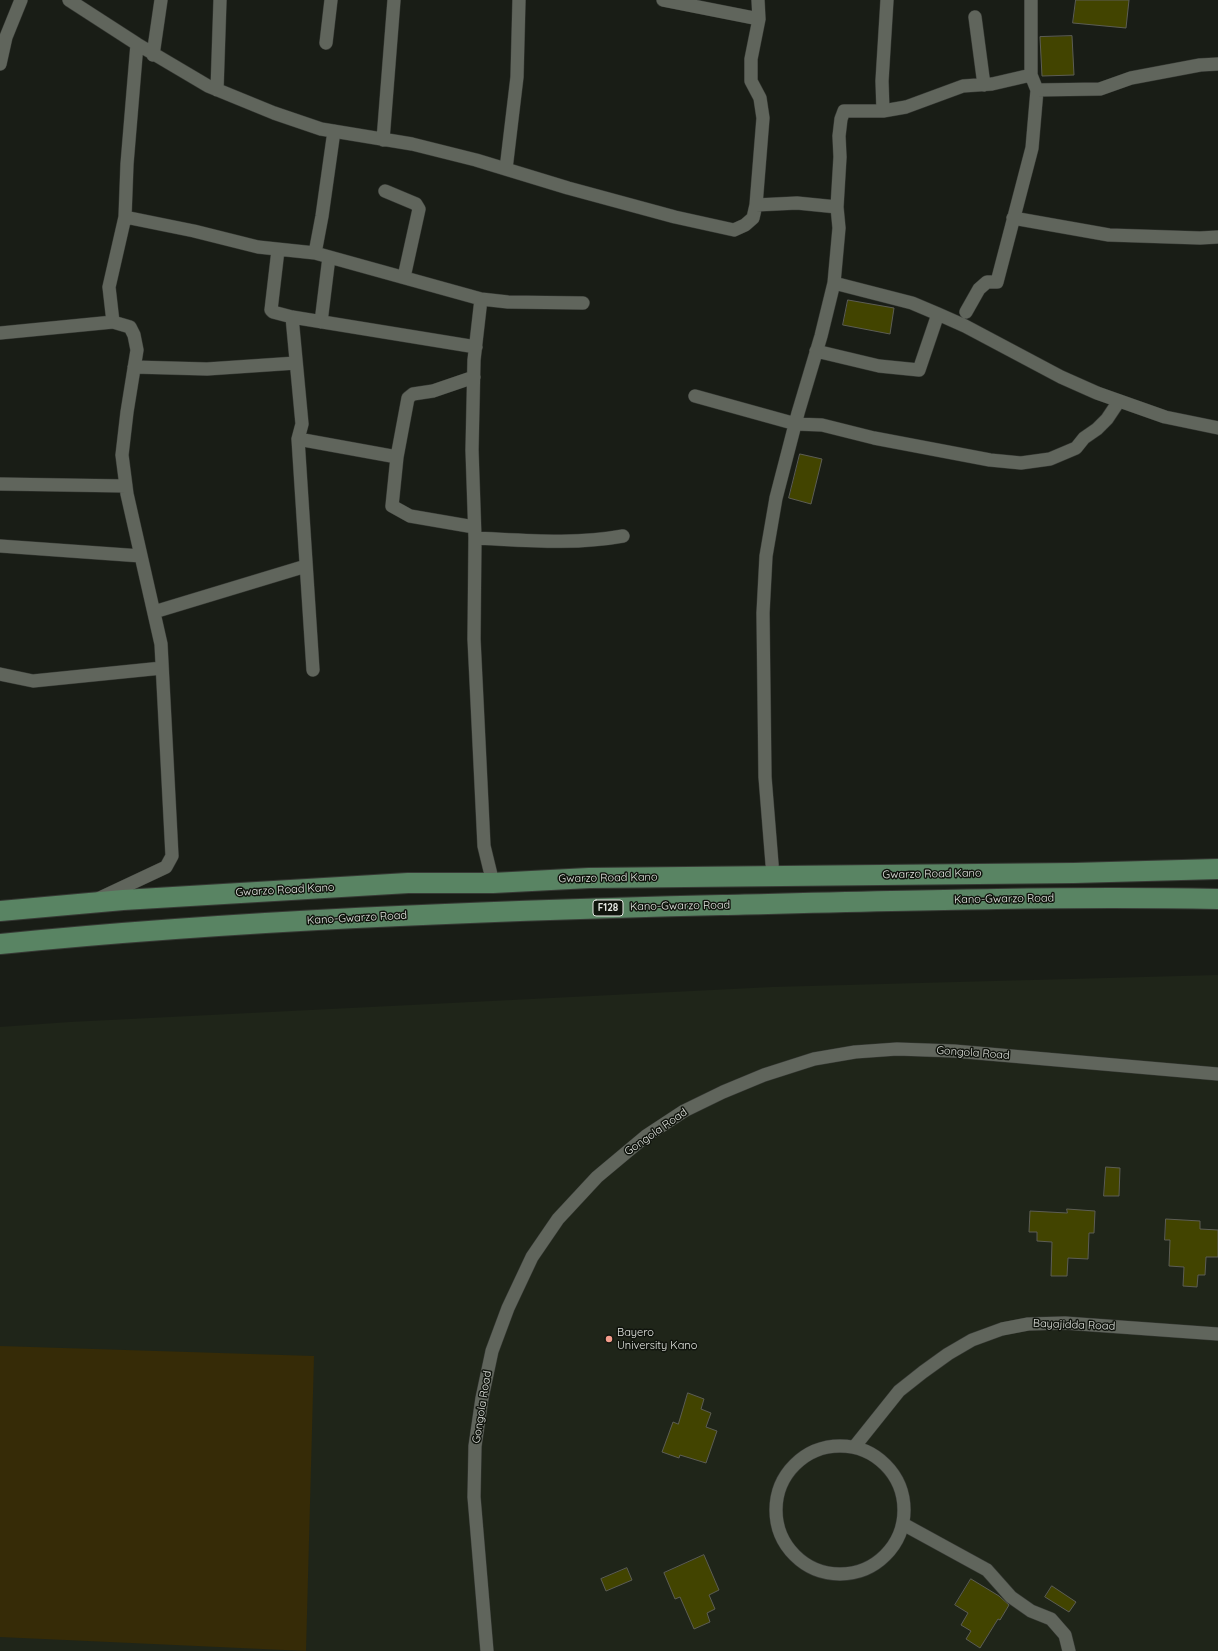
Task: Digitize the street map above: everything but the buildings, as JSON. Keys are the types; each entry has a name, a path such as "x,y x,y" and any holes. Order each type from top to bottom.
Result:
{"main road":[{"name":"Gwarzo Road Kano","path":"0,911 92,902 408,883 493,883 589,878 1218,869"},
{"name":"Kano-Gwarzo Road","path":"0,944 91,935 264,923 559,909 942,899 1121,897 1218,899"}],"street":[{"path":"0,64 1,50 21,0"},
{"path":"69,0 153,55 217,90 274,113 321,129 412,144 476,160 568,188 667,215 734,230 746,226 753,218 756,205 763,118 760,98 750,81 751,59 759,19 758,0"},
{"path":"153,55 161,0"},
{"path":"217,90 220,0"},
{"path":"326,43 331,0"},
{"path":"383,140 394,0"},
{"path":"506,169 517,77 519,0"},
{"path":"663,0 759,19"},
{"path":"883,111 882,81 887,0"},
{"path":"966,312 987,282 996,282 1032,148 1037,90 1031,75 1031,0"},
{"path":"975,17 984,85"},
{"path":"113,322 109,287 125,217 127,164 137,44"},
{"path":"1037,90 1100,89 1130,78 1200,65 1218,64"},
{"path":"773,876 765,777 763,613 766,556 776,498 834,283 839,228 837,207 840,157 839,136 841,119 844,111 883,111 906,107 963,86 984,85 1031,75"},
{"path":"315,253 322,216 334,131"},
{"path":"385,191 416,204 418,209 404,277"},
{"path":"756,205 797,204 837,207"},
{"path":"125,217 194,231 258,248 315,253 404,277 480,300 583,303"},
{"path":"1013,218 1109,235 1200,238 1218,237"},
{"path":"278,250 271,310 273,312 292,317 476,347"},
{"path":"321,322 329,257"},
{"path":"834,283 912,303 986,336 1061,377 1097,394 1166,416 1218,428"},
{"path":"480,300 474,377 472,450 474,639 484,846 493,883"},
{"path":"816,351 879,366 918,370 938,314"},
{"path":"292,317 302,424 298,438 313,670"},
{"path":"0,333 113,322 130,327 134,335 137,350 122,455 126,486 161,644 172,856 166,867 92,902"},
{"path":"134,367 207,369 296,364"},
{"path":"474,377 433,391 413,394 408,398 397,457 392,506 410,516 474,532 539,541 584,540 623,536"},
{"path":"695,396 796,424 822,425 874,438 990,460 1021,463 1050,459 1076,448 1084,438 1097,429 1107,419 1118,401"},
{"path":"298,438 397,457"},
{"path":"0,484 126,486"},
{"path":"0,546 141,556"},
{"path":"154,612 306,566"},
{"path":"0,674 33,681 162,668"},
{"name":"Gongola Road","path":"487,1651 474,1490 475,1446 482,1398 492,1351 508,1308 532,1257 558,1220 596,1177 646,1136 684,1111 723,1092 764,1075 814,1059 855,1052 897,1049 954,1051 1218,1074"},
{"name":"Bayajidda Road","path":"855,1446 899,1392 923,1372 948,1354 972,1340 1002,1329 1028,1324 1065,1323 1218,1334"},
{"path":"832,1446 855,1446 873,1455 888,1468 899,1485 904,1504 903,1524 894,1544 880,1560 861,1570 840,1574 819,1570 800,1560 785,1544 777,1524 776,1503 782,1482 794,1465 812,1452 832,1446"},
{"path":"903,1524 987,1570 1011,1597 1030,1610 1051,1619 1065,1635 1069,1651"}],"shaded area":[{"name":"Bayero University Kano","path":"1218,975 1218,1651 0,1651 0,1027 70,1022 773,987"},
{"path":"0,1346 314,1356 306,1651 0,1637"}],"place":[{"name":"Bayero University Kano","path":"609,1339"}]}
